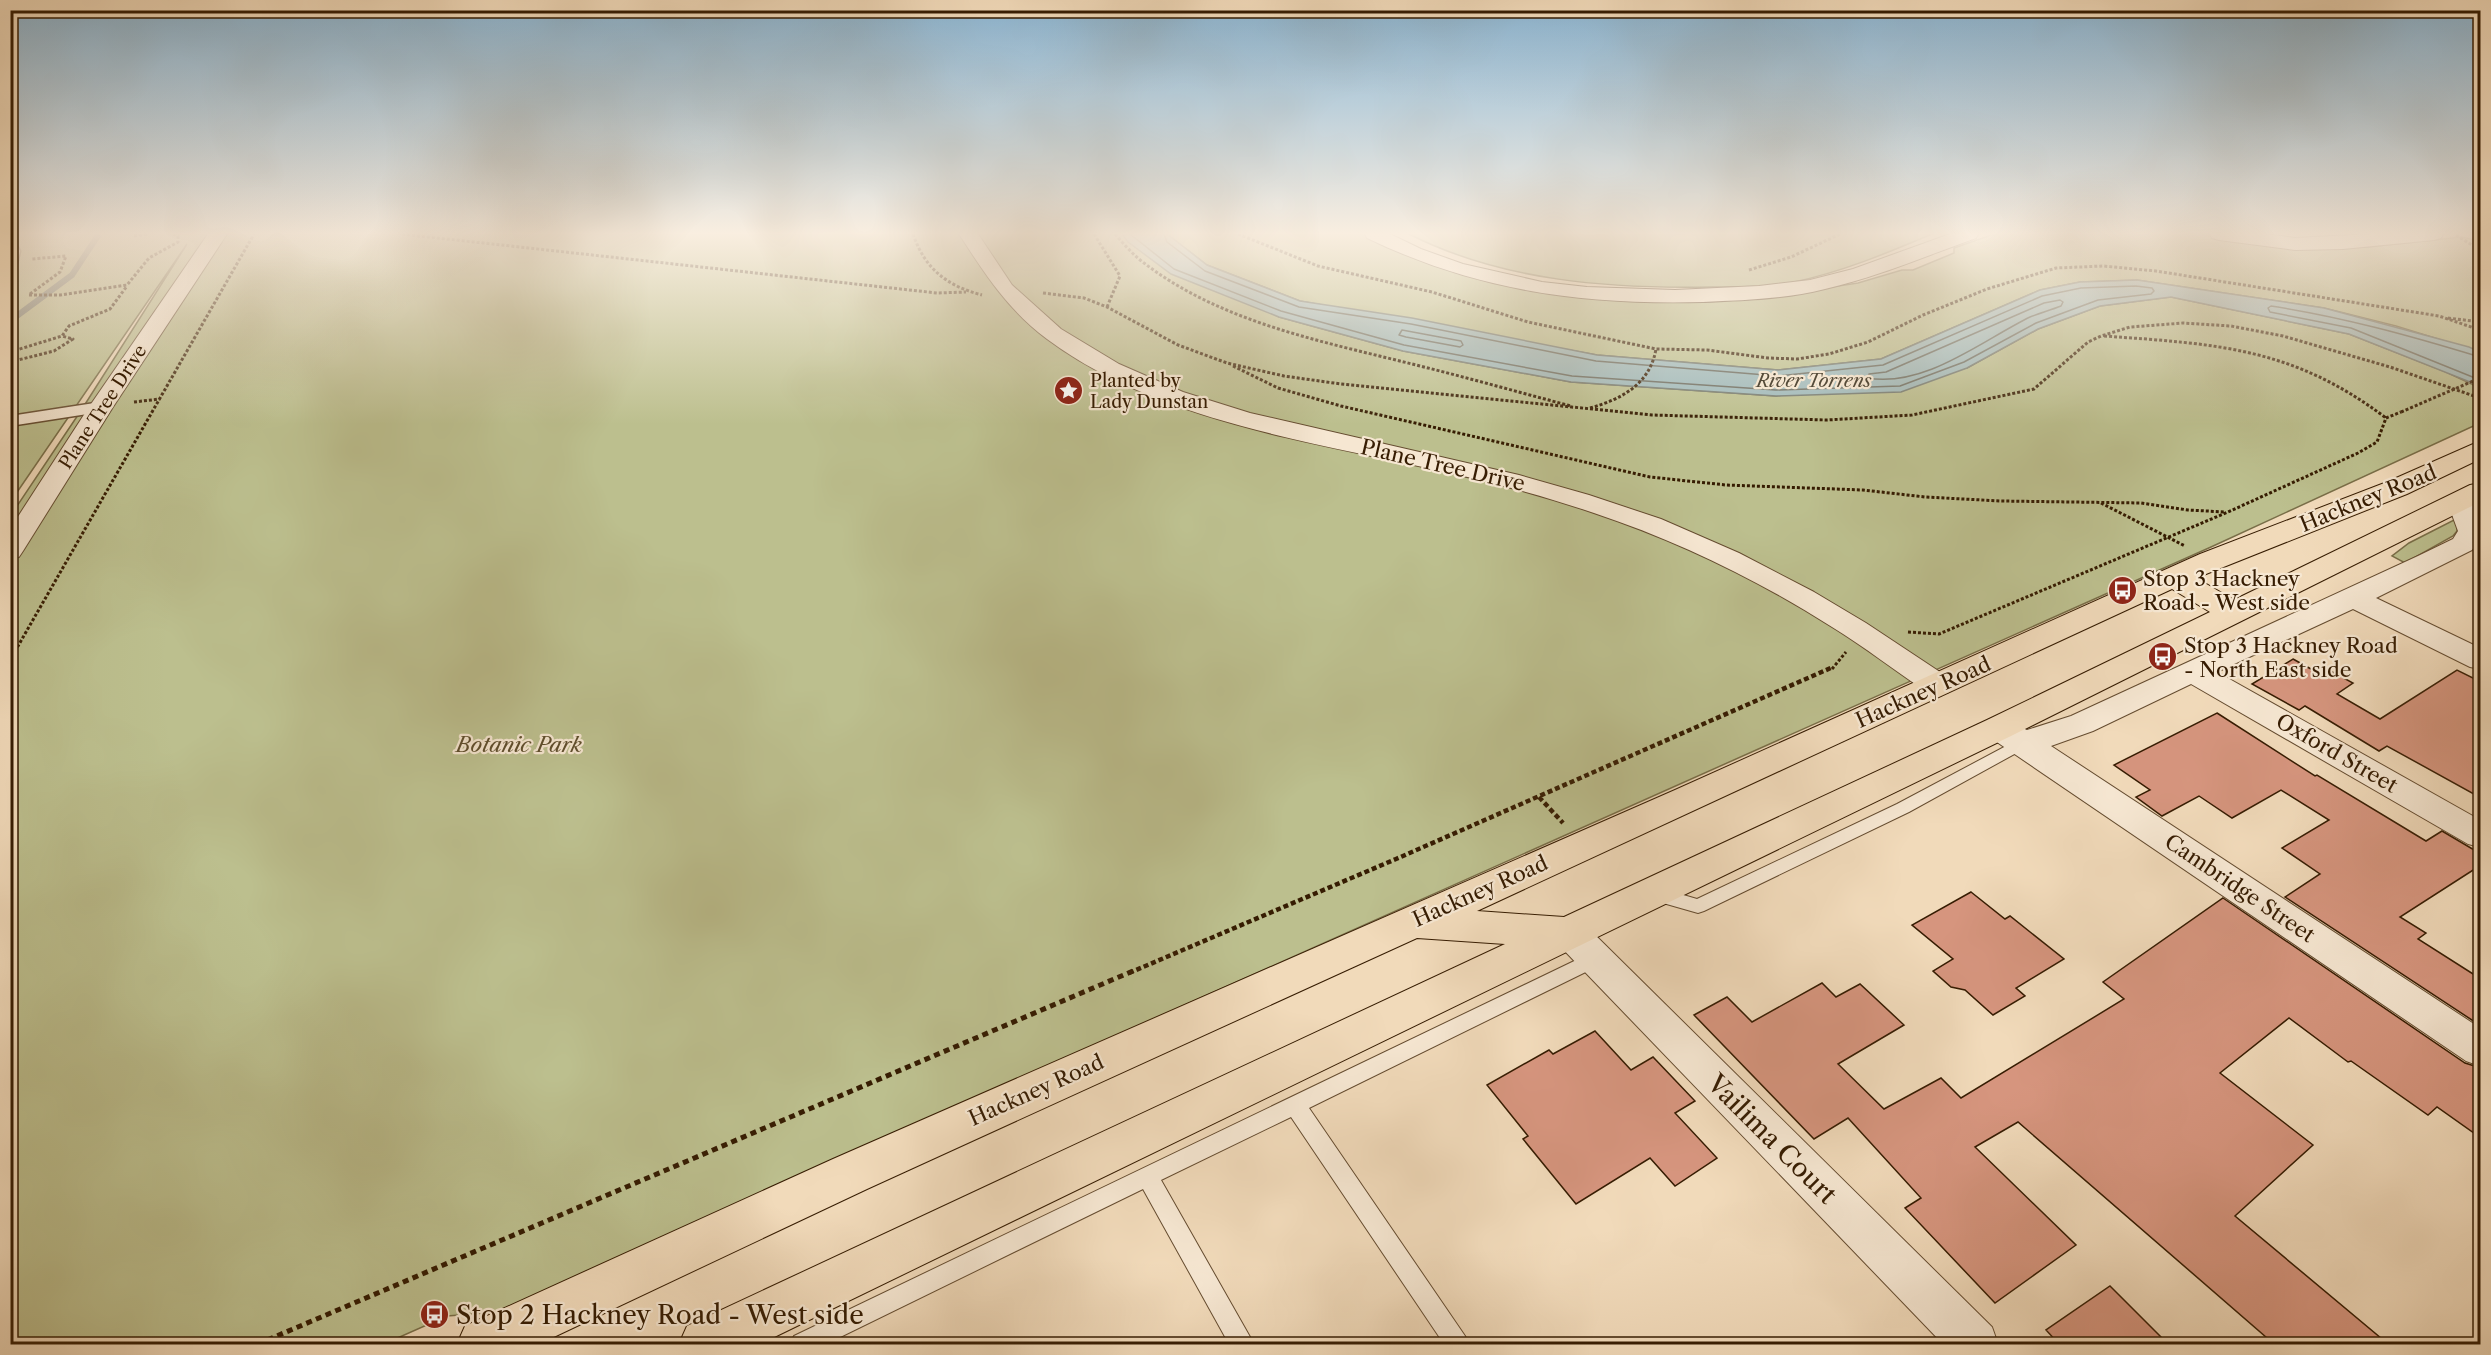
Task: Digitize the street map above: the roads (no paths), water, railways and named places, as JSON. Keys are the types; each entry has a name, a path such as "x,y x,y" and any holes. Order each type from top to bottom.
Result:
{"highway":[{"name":"Hackney Road","path":"483,1344 850,1174 2211,560 2397,488 2481,449"},
{"path":"2397,488 2474,493"},
{"name":"Hackney Road","path":"705,1344 1583,946 1655,893 2011,735 2235,613 2474,493"},
{"path":"2174,578 2235,613"},
{"path":"1412,922 1583,946"}],"street":[{"name":"Plane Tree Drive","path":"10,551 101,407 175,297"},
{"name":"Plane Tree Drive","path":"1011,297 1067,344 1116,373 1190,402 1289,430 1523,483 1626,516 1704,548 1760,574 1830,613 1938,685"},
{"path":"10,420 101,407"},
{"name":"Hackney Road","path":"2011,735 2039,739 2080,722 2354,598 2463,544 2471,531 2474,493"},
{"path":"2354,598 2481,660"},
{"name":"Oxford Street","path":"2193,672 2481,835"},
{"name":"Cambridge Street","path":"2011,735 2481,1049"},
{"name":"Vailima Court","path":"1583,946 1975,1344"}],"lane":[{"path":"802,1344 1148,1174 1295,1105 1583,946"},
{"path":"1295,1105 1457,1344"},
{"path":"518,1344 850,1174"},
{"path":"1148,1174 1242,1344"}],"water":[{"name":"River Torrens","path":"1229,297 1290,297 1300,301 1412,318 1597,355 1778,370 1881,359 2023,297 2169,297 2100,306 2038,329 1967,368 1901,392 1776,396 1571,382 1403,351 1279,317"},
{"name":"River Torrens","path":"2172,297 2252,297 2324,308 2469,347 2480,352 2480,386 2349,334"}],"waterway":[{"path":"10,321 42,297"}],"place":[{"name":"Planted by Lady Dunstan","path":"1069,391"},
{"name":"Stop 3 Hackney Road - West side","path":"2122,590"},
{"name":"Stop 3 Hackney Road - North East side","path":"2163,657"},
{"name":"Stop 2 Hackney Road - West side","path":"435,1315"}],"park label":[{"name":"Botanic Park","path":"519,744"}]}
